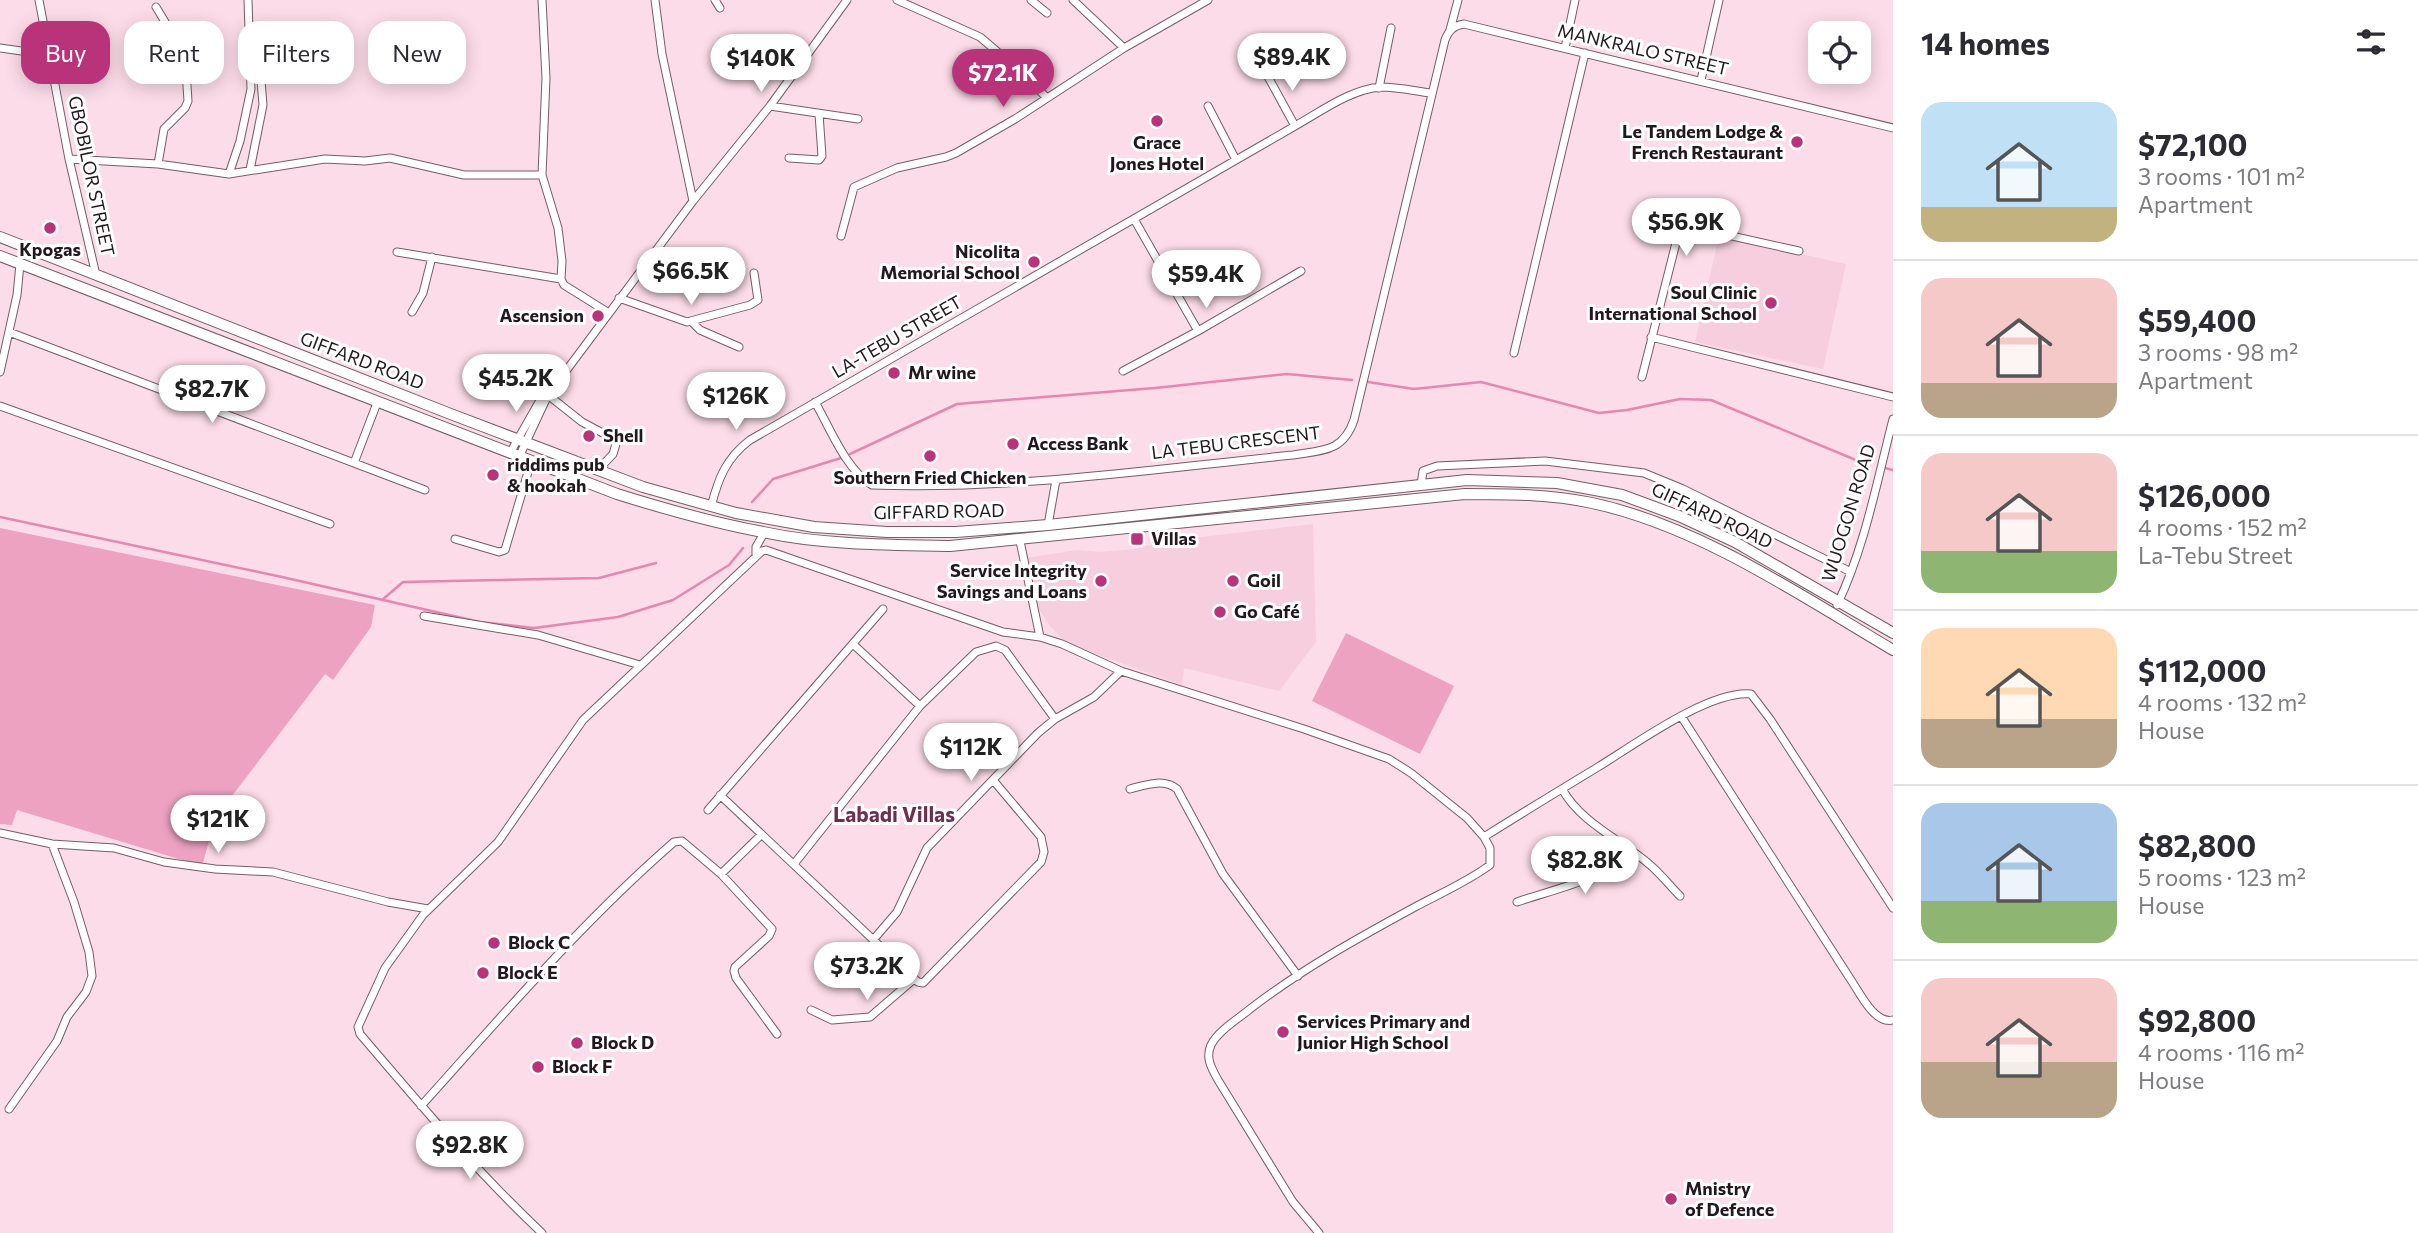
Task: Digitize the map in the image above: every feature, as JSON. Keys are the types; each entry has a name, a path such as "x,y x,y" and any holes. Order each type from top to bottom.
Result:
{"main road":[{"name":"GIFFARD ROAD","path":"0,237 598,470 643,487 711,507 814,527 887,532 956,532 1048,525 1467,480 1557,483 1622,495 1679,516 1735,542 1893,633"},
{"name":"GIFFARD ROAD","path":"0,256 531,462 655,506 764,533 883,544 950,546 1465,494 1535,495 1593,503 1640,516 1678,531 1736,559 1893,650"}],"street":[{"name":"GBOBILOR STREET","path":"39,0 43,21"},
{"path":"248,0 249,21"},
{"path":"542,0 546,78 542,175 558,228 561,279 564,285 609,313"},
{"path":"655,0 662,54 693,201"},
{"path":"715,0 720,8"},
{"path":"515,455 548,395 693,201 770,106 847,0"},
{"path":"897,0 980,37 1047,97"},
{"path":"1031,0 1046,13"},
{"path":"1073,0 1124,48"},
{"path":"841,236 854,187 897,168 946,157 1015,119 1124,48 1208,0"},
{"path":"1431,93 1458,0"},
{"path":"1565,48 1575,0"},
{"path":"1701,80 1719,0"},
{"path":"156,7 185,55 188,101 185,108 163,129 158,164"},
{"name":"MANKRALO STREET","path":"1449,30 1464,24 1893,128"},
{"path":"1379,88 1391,28"},
{"path":"0,48 21,51"},
{"path":"1514,353 1585,53"},
{"path":"1266,74 1295,126"},
{"name":"GBOBILOR STREET","path":"55,84 69,159 96,275"},
{"path":"229,174 247,112 251,84"},
{"path":"250,170 263,105 261,84"},
{"name":"LA-TEBU STREET","path":"711,507 720,475 731,456 750,440 1295,126 1346,99 1379,88 1431,93"},
{"name":"LA TEBU CRESCENT","path":"815,402 852,468 861,479 872,485 983,485 1056,480 1293,455 1341,444 1350,434 1354,420 1431,93"},
{"path":"770,106 858,119"},
{"path":"1209,106 1236,160"},
{"path":"789,158 819,160 822,156 819,114"},
{"path":"69,159 158,164 229,174 326,159 365,161 390,158 464,175 542,175"},
{"path":"1134,219 1198,331"},
{"path":"1643,377 1651,337 1682,227 1799,251"},
{"path":"397,252 561,279"},
{"path":"412,312 423,293 432,257"},
{"path":"0,372 20,264"},
{"path":"1123,371 1301,271"},
{"path":"619,298 682,322 691,321 758,300 754,273"},
{"path":"691,321 701,330 739,347"},
{"path":"9,332 425,490"},
{"path":"1651,337 1893,397"},
{"path":"548,395 582,422 608,435 616,444 613,454 598,470"},
{"path":"354,463 377,403"},
{"path":"0,406 330,524"},
{"name":"WUOGON ROAD","path":"1832,614 1867,523 1891,438 1893,419"},
{"path":"1421,485 1423,471 1437,466 1545,461 1644,473 1683,489 1850,572"},
{"path":"455,539 499,552 505,550 531,462"},
{"path":"1048,525 1056,480"},
{"path":"756,555 756,547 764,533"},
{"path":"1020,541 1040,637"},
{"path":"542,1233 500,1194 421,1106 360,1034 358,1027 384,968 428,909 498,842 577,728 756,555 766,550 1003,632 1040,637 1062,644 1121,671 1389,759 1442,797 1484,837 1490,848 1490,865 1474,877 1339,949 1298,976 1261,1001 1214,1040 1208,1052 1209,1063 1266,1161 1293,1202 1319,1233"},
{"path":"708,810 883,609"},
{"path":"424,616 538,635 640,665"},
{"path":"854,645 920,706"},
{"path":"794,864 920,706 976,652 996,646 1005,650 1055,719"},
{"path":"873,940 897,912 927,848 1038,733 1055,719 1094,696 1121,671"},
{"path":"1484,837 1681,716 1725,698 1741,693 1751,694 1893,908"},
{"path":"1681,716 1849,977 1879,1019 1893,1020"},
{"path":"720,795 918,982 927,981 1041,862 1044,852 1041,837 993,780"},
{"path":"1130,789 1153,783 1172,784 1177,789 1223,874 1298,976"},
{"path":"1562,789 1568,799 1592,823 1649,864 1680,896"},
{"path":"0,833 52,844 114,848 164,862 203,868 273,872 388,902 428,909"},
{"path":"721,874 761,835"},
{"path":"421,1106 528,986 633,877 674,842 682,841 721,874 772,929 769,936 735,967 734,971 736,978 777,1034"},
{"path":"9,1109 57,1041 67,1017 86,992 92,976 85,939 52,844"},
{"path":"1517,902 1572,886 1608,869 1629,850"},
{"path":"811,1010 830,1020 870,1017 915,979"}],"shaded area":[{"name":"Soul Clinic International School","path":"1719,236 1846,264 1823,369 1695,342"},
{"path":"1313,524 1316,642 1279,691 1184,668 1182,685 1066,643 1036,605 1027,558 1077,550 1100,552 1136,549 1166,541"},
{"path":"0,528 375,605 371,627 333,680 325,674 209,826 211,834 202,866 17,810 12,825 0,824"},
{"path":"1346,633 1454,686 1420,754 1312,701"}],"waterway":[{"path":"850,454 957,404 1287,374 1352,380"},
{"path":"1368,382 1414,389 1481,382 1599,413 1680,399 1711,400 1868,465"},
{"path":"752,502 773,479 841,458"},
{"path":"1885,468 1893,470"},
{"path":"0,517 480,622 534,628 618,617 673,600 729,565 743,548"},
{"path":"382,600 403,582 599,578 656,563"}],"place":[{"name":"Grace Jones Hotel","path":"1157,121"},
{"name":"Le Tandem Lodge & French Restaurant","path":"1797,142"},
{"name":"Kpogas","path":"50,228"},
{"name":"Nicolita Memorial School","path":"1034,262"},
{"name":"Soul Clinic International School","path":"1771,303"},
{"name":"Ascension","path":"598,316"},
{"name":"Mr wine","path":"894,373"},
{"name":"Shell","path":"589,436"},
{"name":"Access Bank","path":"1013,444"},
{"name":"Southern Fried Chicken","path":"930,456"},
{"name":"riddims pub & hookah","path":"493,475"},
{"name":"Villas","path":"1137,539"},
{"name":"Service Integrity Savings and Loans","path":"1101,581"},
{"name":"Goil","path":"1233,581"},
{"name":"Go Café","path":"1220,612"},
{"name":"Block C","path":"494,943"},
{"name":"Block E","path":"483,973"},
{"name":"Services Primary and Junior High School","path":"1283,1032"},
{"name":"Block D","path":"577,1043"},
{"name":"Block F","path":"538,1067"},
{"name":"Mnistry of Defence","path":"1671,1199"}],"district":[{"name":"Labadi Villas","path":"894,815"}]}
